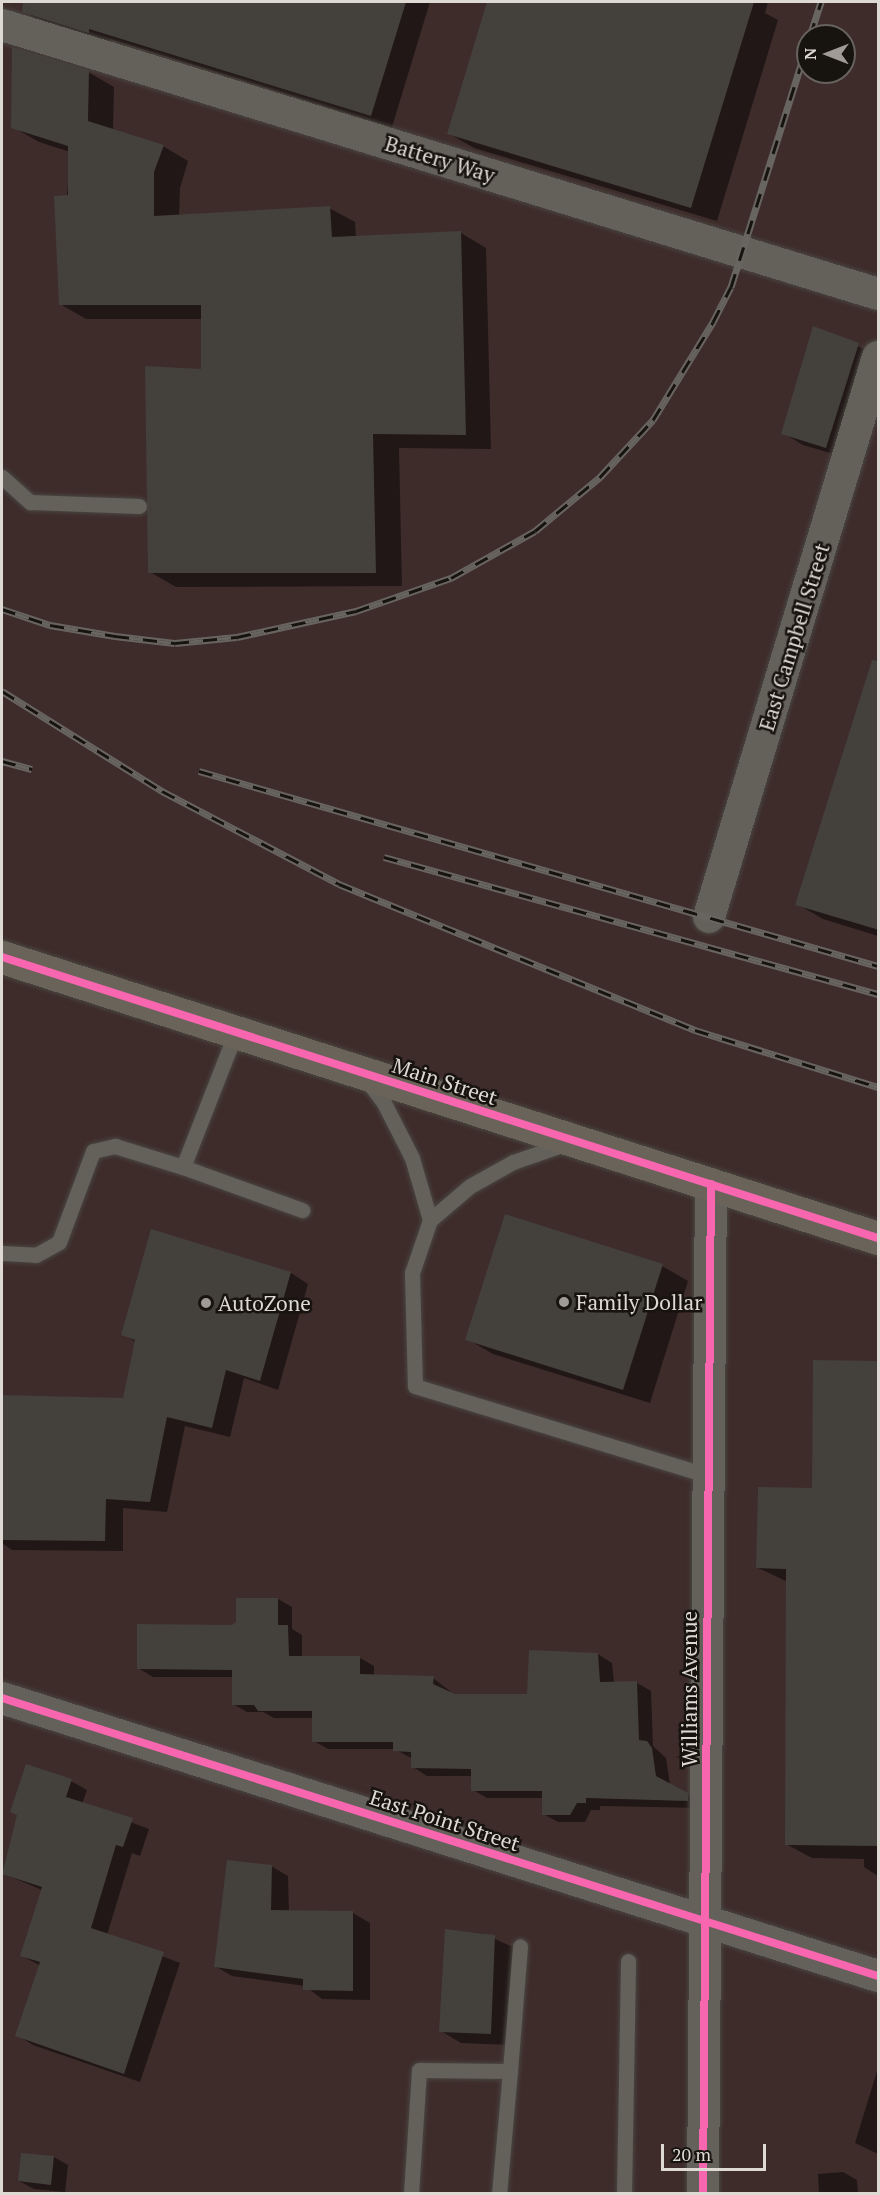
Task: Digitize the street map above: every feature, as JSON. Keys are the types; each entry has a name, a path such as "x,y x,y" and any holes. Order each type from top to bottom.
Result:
{"main road":[{"name":"Main Street","path":"2,957 879,1238"}],"street":[{"name":"Battery Way","path":"2,25 879,294"},
{"name":"East Campbell Street","path":"709,917 879,357"},
{"name":"Williams Avenue","path":"703,2193 711,1185"},
{"name":"East Point Street","path":"2,1698 879,1976"}],"lane":[{"path":"2,477 30,502 139,506"},
{"path":"183,1167 236,1032"},
{"path":"360,1072 384,1103 412,1158 430,1220"},
{"path":"577,1142 513,1162 471,1186 430,1220 412,1274 415,1386 709,1476"},
{"path":"2,1253 36,1256 59,1242 93,1151 115,1146 183,1167 302,1210"},
{"path":"500,2193 520,1946"},
{"path":"624,2193 628,1961"},
{"path":"411,2193 419,2070 510,2071"}],"shaded area":[{"path":"2,2 878,2 878,2193 2,2193"}],"building":[{"path":"23,2 406,2 371,116 89,29 89,33 22,12"},
{"path":"487,2 754,2 691,208 447,134"},
{"path":"12,47 89,70 88,121 164,145 154,172 154,216 330,206 332,237 461,231 466,435 373,434 376,573 148,573 145,366 201,369 201,305 59,305 54,196 68,195 68,146 11,128"},
{"path":"813,326 859,343 826,448 781,434"},
{"path":"872,660 879,661 879,930 795,905"},
{"name":"Family Dollar","path":"505,1214 663,1264 623,1390 465,1340"},
{"path":"151,1229 291,1272 260,1381 226,1370 212,1428 167,1417 150,1502 106,1499 105,1541 2,1540 2,1395 123,1398 135,1340 121,1335"},
{"path":"813,1360 879,1361 879,1846 785,1845 786,1569 756,1568 758,1487 812,1488"},
{"path":"236,1598 278,1598 278,1625 288,1625 289,1656 360,1656 360,1674 434,1676 433,1684 455,1694 527,1694 529,1650 598,1653 600,1682 637,1681 639,1740 647,1741 652,1748 656,1776 688,1793 688,1801 586,1798 586,1803 577,1803 570,1815 542,1815 542,1791 471,1791 471,1769 411,1768 411,1752 393,1751 393,1742 312,1742 312,1711 258,1711 254,1705 232,1705 232,1670 137,1669 137,1624 232,1625 236,1622"},
{"path":"26,1764 72,1779 66,1797 133,1818 123,1847 116,1845 91,1928 164,1952 124,2074 15,2036 40,1962 20,1956 42,1887 2,1874 17,1815 10,1812"},
{"path":"227,1860 272,1865 271,1910 353,1911 353,1991 303,1990 303,1979 214,1967"},
{"path":"445,1929 495,1935 491,2034 439,2032"},
{"path":"21,2153 54,2156 51,2185 18,2181"}],"railway":[{"path":"814,24 821,2"},
{"path":"2,609 50,625 115,636 175,643 237,637 356,611 451,578 535,531 600,477 653,420 713,322 731,287 796,81"},
{"path":"2,691 162,791 339,884 695,1030 878,1087"},
{"path":"2,761 32,769"},
{"path":"199,771 878,966"},
{"path":"384,857 878,994"}],"cycle path":[{"path":"2,957 878,1238"},
{"path":"703,2194 711,1184"},
{"path":"2,1698 878,1976"}],"place":[{"name":"Family Dollar","path":"564,1302"},
{"name":"AutoZone","path":"206,1303"}]}
